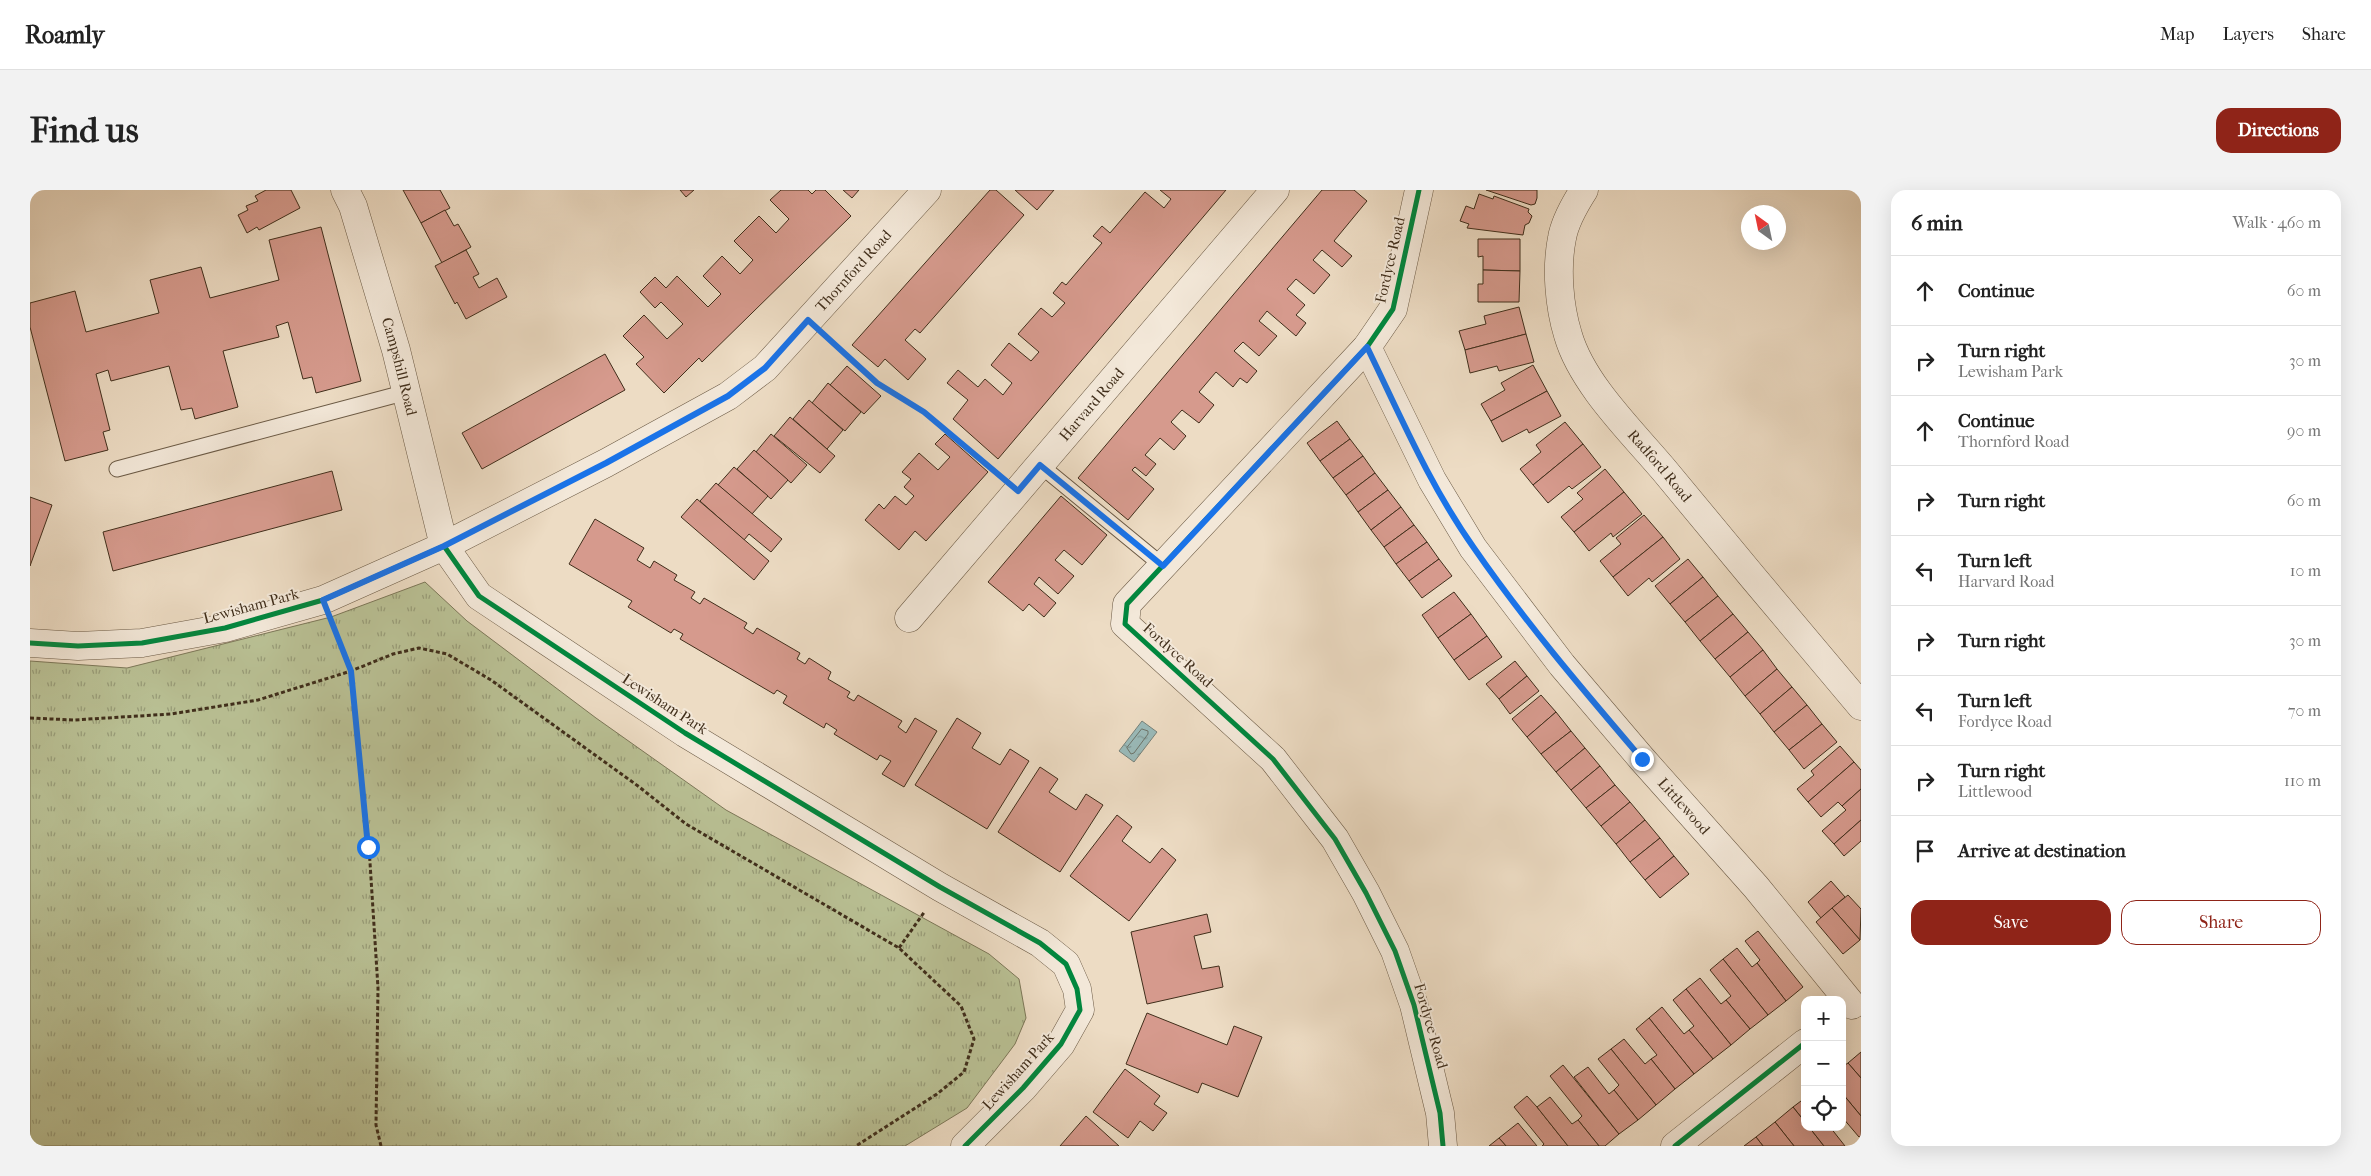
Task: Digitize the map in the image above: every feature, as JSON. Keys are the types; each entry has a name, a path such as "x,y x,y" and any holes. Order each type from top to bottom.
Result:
{"street":[{"name":"Campshill Road","path":"345,190 353,206 407,392 444,546"},
{"name":"Thornford Road","path":"444,546 606,463 728,396 765,368 927,190"},
{"name":"Harvard Road","path":"910,618 1275,190"},
{"name":"Fordyce Road","path":"1419,190 1393,309 1367,347 1128,604 1125,624 1273,759 1335,839 1366,893 1394,951 1414,1005 1440,1113 1443,1146"},
{"name":"Radford Road","path":"1584,190 1570,216 1562,238 1560,269 1561,305 1568,337 1580,363 1618,415 1861,706"},
{"name":"Littlewood","path":"1367,347 1432,480 1473,548 1562,665 1642,759 1756,887 1852,1006"},
{"name":"Lewisham Park","path":"30,643 78,646 142,643 226,628 323,600 444,546 478,596 685,733 940,887 1040,943 1066,964 1078,989 1080,1010 1061,1044 1024,1088 965,1146"},
{"path":"1675,1146 1801,1046"}],"lane":[{"path":"117,469 407,392"},
{"path":"1040,465 1163,566"}],"path":[{"path":"808,320 877,383 924,412 1018,491"},
{"path":"323,600 351,671 368,847 378,988 376,1125 381,1146"},
{"path":"30,718 74,720 171,714 258,700 351,671 393,654 419,648 447,654 499,686 638,786 686,824 899,948 961,1006 974,1039 964,1072 937,1094 856,1146"},
{"path":"899,948 940,887"}],"green space":[{"path":"425,582 467,621 596,718 726,810 989,954 1019,979 1026,1018 1015,1044 967,1108 905,1146 30,1146 30,661 127,668 331,617"}],"water":[{"path":"1142,721 1157,732 1134,762 1119,751"}],"building":[{"path":"266,190 291,190 300,208 259,230 257,227 247,233 238,215 248,210 246,206 258,201 255,196"},
{"path":"403,190 440,190 450,208 421,223"},
{"path":"680,190 694,190 686,197"},
{"path":"781,190 808,190 812,194 816,190 825,190 851,216 702,362 699,358 664,393 636,364 644,357 623,336 644,315 667,339 683,324 661,302 655,308 640,292 655,277 666,288 677,276 708,307 721,294 703,276 722,256 740,274 753,260 734,241 759,216 776,233 789,219 770,200"},
{"path":"843,190 859,190 852,198"},
{"path":"990,190 996,190 1024,215 920,333 915,329 905,340 926,359 908,380 885,359 878,367 852,345"},
{"path":"1015,190 1054,190 1037,210"},
{"path":"1160,190 1226,190 998,459 953,419 968,400 947,383 958,370 978,387 985,379 1003,395 1012,383 991,365 1009,343 1031,361 1039,352 1018,334 1041,308 1052,317 1065,303 1053,293 1062,282 1066,285 1102,243 1093,236 1102,226 1110,233 1145,192 1164,208 1171,199"},
{"path":"1322,190 1354,190 1367,201 1334,241 1352,256 1342,267 1322,250 1313,260 1330,275 1314,294 1296,279 1287,289 1305,305 1296,315 1306,323 1296,336 1267,311 1259,321 1277,336 1259,356 1243,342 1234,351 1257,371 1247,383 1240,378 1233,387 1216,372 1199,392 1214,405 1199,423 1182,410 1171,422 1186,436 1174,450 1160,438 1145,455 1156,464 1146,476 1135,467 1132,470 1154,489 1128,520 1078,478"},
{"path":"1486,190 1537,190 1537,198 1535,204 1531,205"},
{"path":"1479,194 1493,199 1494,196 1529,209 1528,212 1532,216 1529,223 1525,225 1523,235 1467,228 1469,224 1460,221 1466,206 1474,209"},
{"path":"445,210 454,226 458,224 471,247 442,263 421,223"},
{"path":"321,227 361,381 316,393 312,377 303,379 288,322 276,326 279,337 223,351 238,407 195,419 192,408 181,410 169,366 111,381 108,370 96,374 110,430 103,432 108,450 65,461 30,327 30,303 75,291 86,332 159,313 150,280 201,267 210,298 279,280 269,240"},
{"path":"1478,239 1520,239 1520,271 1483,270 1483,256 1478,257"},
{"path":"466,250 479,274 473,277 479,288 497,278 507,297 466,319 457,302 455,304 435,266"},
{"path":"1483,270 1520,271 1519,302 1478,302 1478,284 1483,284"},
{"path":"1519,307 1526,334 1465,350 1459,331 1486,324 1484,316"},
{"path":"1526,334 1534,362 1499,371 1497,366 1470,373 1465,350"},
{"path":"605,354 625,390 482,469 462,433"},
{"path":"1533,365 1547,391 1491,421 1481,404 1505,390 1501,383"},
{"path":"847,366 881,396 864,414 830,385"},
{"path":"828,383 861,412 845,431 812,403"},
{"path":"1547,391 1561,416 1529,433 1527,429 1502,442 1491,421"},
{"path":"809,400 843,430 827,449 793,419"},
{"path":"790,417 835,456 820,473 774,436"},
{"path":"1337,421 1350,439 1320,461 1307,443"},
{"path":"1565,422 1583,444 1533,485 1520,469 1541,452 1536,445"},
{"path":"771,434 807,465 791,483 756,452"},
{"path":"945,434 988,472 926,541 915,531 899,550 865,520 879,504 884,509 895,496 906,505 914,496 904,487 911,479 902,472 919,453 938,470 950,457 935,444"},
{"path":"1350,439 1363,456 1333,478 1320,461"},
{"path":"1583,444 1601,467 1572,489 1569,486 1548,503 1533,485"},
{"path":"754,450 788,480 771,499 737,469"},
{"path":"1363,456 1375,473 1346,495 1333,478"},
{"path":"734,467 768,496 752,514 718,485"},
{"path":"1605,469 1624,492 1574,532 1561,517 1583,499 1577,493"},
{"path":"332,471 342,510 113,571 103,532"},
{"path":"1375,473 1388,490 1358,512 1346,495"},
{"path":"716,483 782,539 771,552 749,534 744,540 700,501"},
{"path":"1388,490 1401,507 1371,530 1358,512"},
{"path":"1624,492 1642,514 1613,537 1611,533 1589,551 1574,532"},
{"path":"1061,496 1107,535 1082,565 1064,550 1055,560 1074,576 1058,594 1039,577 1034,584 1056,603 1044,617 1029,604 1023,611 988,582"},
{"path":"30,497 52,505 30,566"},
{"path":"697,499 769,561 754,580 681,517"},
{"path":"1401,507 1414,525 1384,547 1371,530"},
{"path":"1644,515 1663,537 1613,577 1600,561 1621,544 1616,538"},
{"path":"595,519 644,548 637,560 650,568 654,561 677,575 674,580 695,592 691,598 700,604 704,598 747,623 744,628 753,634 757,628 800,653 797,659 805,664 809,658 831,672 828,679 850,692 847,697 854,701 858,695 902,721 898,727 906,733 915,718 937,731 904,787 882,774 891,761 880,755 877,760 834,734 837,730 826,723 824,728 783,703 787,696 777,690 774,694 680,639 683,634 674,629 671,633 628,607 632,601 569,564"},
{"path":"1414,525 1427,542 1396,564 1384,547"},
{"path":"1663,537 1680,559 1652,582 1649,578 1628,596 1613,577"},
{"path":"1427,542 1439,559 1409,581 1396,564"},
{"path":"1439,559 1452,576 1422,598 1409,581"},
{"path":"1688,559 1703,577 1670,604 1655,586"},
{"path":"1703,577 1718,596 1685,622 1670,604"},
{"path":"1454,592 1471,614 1438,638 1422,615"},
{"path":"1718,596 1733,614 1700,641 1685,622"},
{"path":"1471,614 1487,636 1454,660 1438,638"},
{"path":"1733,614 1748,632 1715,659 1700,641"},
{"path":"1748,632 1763,650 1730,677 1715,659"},
{"path":"1487,636 1502,657 1469,680 1454,660"},
{"path":"1763,650 1777,669 1745,696 1730,677"},
{"path":"1515,661 1527,676 1499,699 1486,684"},
{"path":"1777,669 1792,687 1760,714 1745,696"},
{"path":"1527,676 1539,691 1510,714 1499,699"},
{"path":"1792,687 1807,705 1774,732 1760,714"},
{"path":"1541,695 1556,712 1527,737 1512,719"},
{"path":"1807,705 1822,724 1789,750 1774,732"},
{"path":"1556,712 1571,731 1541,754 1527,737"},
{"path":"957,718 981,733 972,748 1000,765 1010,749 1029,761 987,829 915,785"},
{"path":"1822,724 1837,742 1804,769 1789,750"},
{"path":"1571,731 1585,748 1556,772 1541,754"},
{"path":"1840,746 1854,762 1808,802 1797,789 1814,775 1811,771"},
{"path":"1585,748 1600,766 1571,790 1556,772"},
{"path":"1854,762 1861,770 1861,789 1842,806 1838,802 1821,817 1808,802"},
{"path":"1600,766 1615,785 1586,808 1571,790"},
{"path":"1040,767 1058,779 1049,792 1076,810 1086,794 1103,805 1060,872 998,832"},
{"path":"1615,785 1630,802 1601,826 1586,808"},
{"path":"1861,789 1861,820 1834,844 1822,831 1846,810 1842,806"},
{"path":"1630,802 1645,820 1616,844 1601,826"},
{"path":"1117,815 1132,827 1122,841 1150,863 1162,848 1176,860 1129,921 1070,876"},
{"path":"1645,820 1660,838 1630,862 1616,844"},
{"path":"1861,820 1861,841 1844,856 1834,844"},
{"path":"1660,838 1674,856 1645,880 1630,862"},
{"path":"1674,856 1689,874 1660,898 1645,880"},
{"path":"1831,881 1845,897 1821,918 1808,902"},
{"path":"1848,895 1861,909 1860,940 1832,908"},
{"path":"1832,908 1860,940 1843,954 1816,922"},
{"path":"1207,914 1211,932 1194,936 1202,969 1219,966 1223,987 1147,1004 1131,932"},
{"path":"1758,931 1803,987 1786,1001 1757,963 1760,960 1745,941"},
{"path":"1737,948 1752,967 1757,963 1786,1001 1768,1015 1723,959"},
{"path":"1723,959 1768,1015 1750,1029 1726,1000 1731,996 1710,970"},
{"path":"1700,978 1721,1004 1726,1000 1750,1029 1731,1045 1686,989"},
{"path":"1686,989 1731,1045 1713,1059 1689,1030 1694,1026 1673,1000"},
{"path":"1662,1007 1684,1034 1689,1030 1713,1059 1694,1074 1649,1018"},
{"path":"1147,1013 1227,1045 1234,1026 1262,1037 1238,1097 1202,1083 1198,1093 1126,1064"},
{"path":"1649,1018 1694,1074 1675,1089 1651,1059 1657,1055 1636,1029"},
{"path":"1624,1039 1645,1064 1651,1059 1675,1089 1656,1105 1611,1049"},
{"path":"1611,1049 1656,1105 1638,1120 1614,1090 1619,1085 1598,1059"},
{"path":"1861,1052 1861,1078 1848,1063"},
{"path":"1848,1063 1861,1078 1861,1116 1846,1098 1846,1064"},
{"path":"1563,1065 1619,1134 1605,1146 1599,1146 1578,1120 1582,1116 1550,1076"},
{"path":"1588,1067 1609,1094 1614,1090 1638,1120 1619,1134 1574,1077"},
{"path":"1125,1069 1160,1096 1154,1104 1167,1113 1153,1131 1140,1121 1128,1138 1093,1112"},
{"path":"1527,1096 1568,1146 1542,1146 1544,1144 1514,1107"},
{"path":"1550,1097 1572,1124 1578,1120 1599,1146 1568,1146 1537,1107"},
{"path":"1846,1098 1861,1116 1861,1136 1859,1137 1846,1122"},
{"path":"1801,1101 1801,1117 1793,1107"},
{"path":"1793,1107 1801,1117 1801,1131 1812,1131 1824,1146 1794,1146 1775,1122"},
{"path":"1086,1116 1119,1146 1060,1146"},
{"path":"1775,1122 1794,1146 1763,1146 1756,1137"},
{"path":"1518,1123 1537,1146 1506,1146 1499,1138"},
{"path":"1812,1131 1833,1131 1845,1146 1824,1146"},
{"path":"1756,1137 1763,1146 1744,1146"},
{"path":"1499,1138 1506,1146 1489,1146"}],"cycle path":[{"path":"1419,190 1393,309 1367,347 1127,604 1125,624 1273,759 1335,839 1366,893 1395,951 1414,1005 1440,1113 1443,1146"},
{"path":"30,643 78,646 142,643 225,628 323,600 444,546 479,596 685,733 940,887 1040,943 1066,964 1077,989 1080,1010 1061,1044 1023,1088 965,1146"},
{"path":"1675,1146 1801,1046"}],"route":[{"path":"368,847 351,671 323,600 444,546 606,463 728,396 765,368 808,320 877,383 924,412 1018,491 1040,465 1163,566 1367,347 1432,480 1473,548 1562,665 1642,759"}]}
